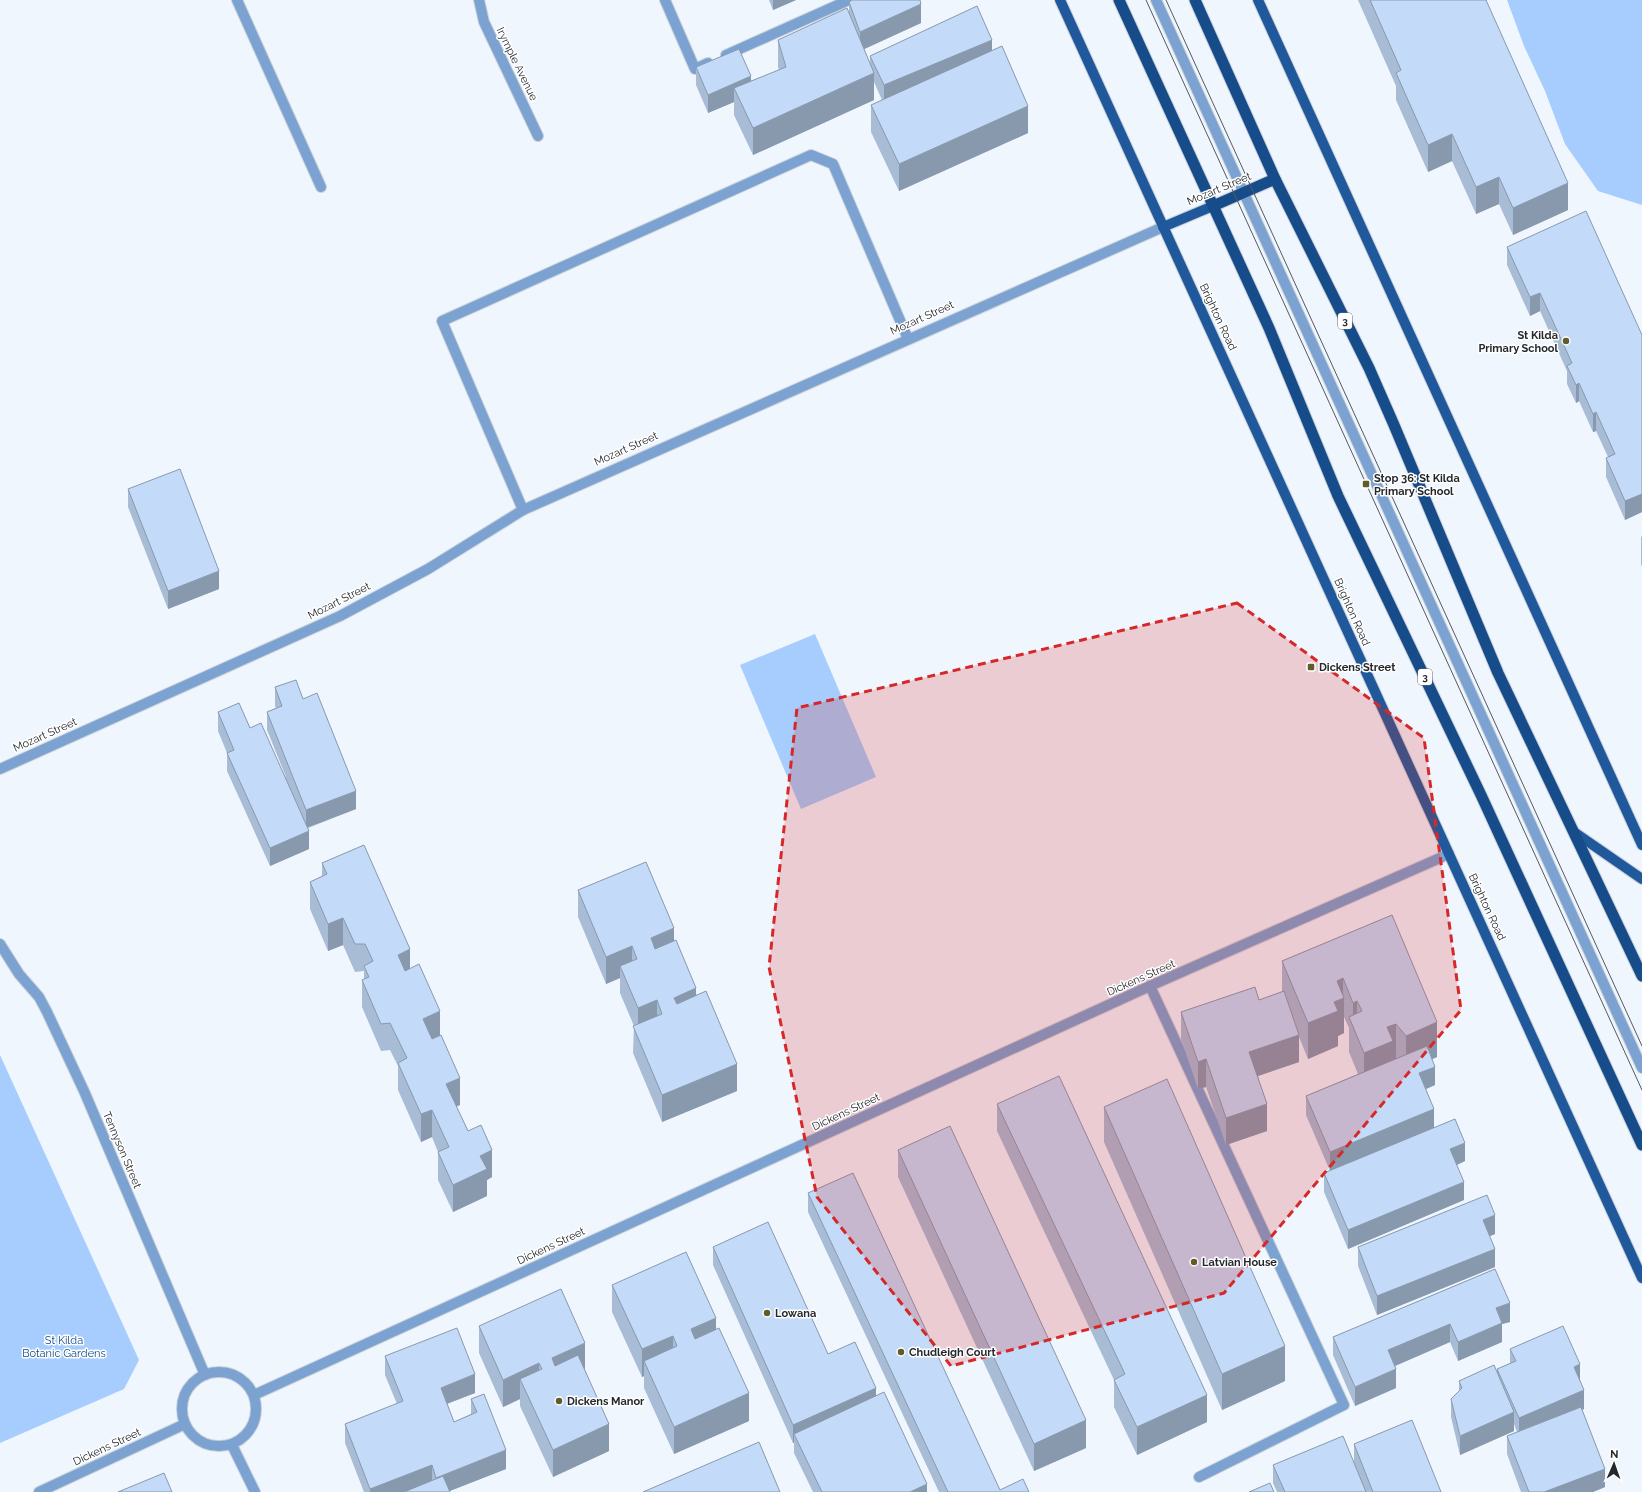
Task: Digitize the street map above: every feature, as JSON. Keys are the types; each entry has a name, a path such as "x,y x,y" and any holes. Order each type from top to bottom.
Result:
{"highway":[{"name":"3","path":"1120,0 1269,328 1338,496 1481,795 1642,1145"},
{"name":"3","path":"1195,0 1275,179 1385,404 1498,673 1642,976"},
{"name":"Mozart Street","path":"1213,206 1275,179"}],"main road":[{"name":"Brighton Road","path":"1060,0 1642,1278"},
{"path":"1258,0 1642,845"},
{"name":"Mozart Street","path":"1163,227 1213,206"},
{"path":"1574,832 1642,880"}],"street":[{"path":"237,0 321,188"},
{"name":"Irymple Avenue","path":"479,0 484,22 538,136"},
{"path":"665,0 695,69 849,0"},
{"path":"1156,0 1642,1068"},
{"path":"523,510 442,321 811,155 833,164 908,339"},
{"name":"Mozart Street","path":"0,769 340,616 428,569 523,510 1163,227"},
{"name":"Dickens Street","path":"254,1395 1150,986 1449,854"},
{"name":"Tennyson Street","path":"0,944 19,974 39,997 48,1012 87,1098 205,1375"},
{"path":"1150,986 1344,1405 1199,1477"},
{"path":"217,1372 228,1373 239,1378 248,1385 254,1395 256,1418 251,1430 232,1445 210,1446 199,1441 191,1434 184,1424 182,1407 187,1389 195,1381 205,1375 217,1372"},
{"name":"Dickens Street","path":"39,1492 184,1424"},
{"path":"232,1445 255,1492"}],"highlighted area":[{"path":"1237,603 1424,738 1461,1010 1224,1293 951,1366 817,1197 769,967 797,708"}],"green space":[{"path":"1507,0 1642,0 1642,205 1598,191 1565,144 1545,91 1524,46"},
{"path":"815,634 876,777 801,809 740,665"},
{"name":"St Kilda Botanic Gardens","path":"0,1055 139,1360 124,1389 0,1443"}],"building":[{"path":"852,0 920,0 921,4 860,32 849,2"},
{"path":"1370,0 1486,0 1568,183 1513,208 1499,177 1476,187 1452,134 1428,145 1396,73 1401,70"},
{"path":"977,6 992,40 884,85 870,56"},
{"path":"847,8 874,73 753,128 734,88 786,67 778,40"},
{"path":"1002,46 1028,106 899,164 871,105"},
{"path":"739,49 751,76 708,95 696,67"},
{"name":"St Kilda Primary School","path":"1586,211 1642,335 1642,494 1625,501 1606,458 1615,454 1596,412 1593,414 1579,383 1576,385 1567,366 1572,363 1540,293 1530,297 1507,247"},
{"path":"180,469 219,571 168,591 128,489"},
{"path":"296,680 303,699 317,693 356,791 306,810 267,712 282,706 275,687"},
{"path":"239,703 250,728 261,723 309,831 270,848 227,753 234,750 218,712"},
{"path":"364,845 410,949 398,955 405,971 419,964 440,1011 423,1019 432,1039 441,1035 460,1078 446,1084 468,1131 481,1125 492,1150 480,1156 487,1169 453,1185 438,1152 449,1147 432,1110 421,1114 398,1063 407,1058 390,1023 381,1024 362,980 369,977 364,966 373,961 365,944 355,944 343,918 328,924 310,882 327,874 322,863"},
{"path":"646,862 674,928 651,938 655,949 676,940 696,988 674,998 677,1004 706,991 737,1064 662,1095 633,1026 662,1014 657,1000 638,1008 620,966 637,959 632,946 606,957 578,890"},
{"path":"1392,915 1437,1022 1406,1036 1396,1024 1387,1027 1393,1041 1364,1053 1349,1017 1362,1011 1357,1001 1353,1003 1343,978 1337,981 1344,998 1334,1002 1338,1011 1308,1023 1282,961"},
{"path":"1255,987 1259,1000 1284,991 1299,1035 1249,1052 1267,1104 1226,1118 1206,1059 1198,1062 1181,1012"},
{"path":"1427,1046 1435,1067 1419,1073 1434,1109 1330,1152 1306,1096"},
{"path":"1059,1076 1207,1395 1137,1427 1114,1380 1125,1374 997,1104"},
{"name":"Latvian House","path":"1167,1079 1285,1346 1222,1374 1104,1107"},
{"path":"1455,1119 1465,1143 1450,1149 1464,1182 1348,1230 1324,1173"},
{"path":"950,1126 1086,1420 1034,1444 898,1150"},
{"name":"Chudleigh Court","path":"853,1173 1000,1490 1023,1479 1029,1492 948,1492 808,1193"},
{"path":"1487,1195 1495,1215 1483,1220 1495,1249 1377,1296 1358,1247"},
{"name":"Lowana","path":"768,1222 828,1354 855,1342 876,1388 793,1425 713,1247"},
{"path":"686,1252 716,1318 691,1329 695,1339 719,1328 749,1393 674,1427 644,1361 677,1346 673,1336 642,1349 612,1285"},
{"path":"1495,1269 1510,1303 1496,1308 1502,1323 1458,1342 1450,1324 1388,1350 1396,1369 1355,1387 1333,1337"},
{"name":"Dickens Manor","path":"561,1289 585,1343 552,1358 555,1366 578,1355 609,1424 553,1450 520,1379 542,1369 539,1363 503,1380 479,1326"},
{"path":"1563,1326 1580,1364 1574,1367 1584,1390 1519,1418 1497,1369 1516,1361 1510,1349"},
{"path":"457,1328 475,1374 441,1388 454,1422 477,1412 471,1399 484,1394 506,1450 436,1478 432,1465 370,1489 345,1424 403,1401 385,1356"},
{"path":"1494,1365 1514,1412 1460,1436 1451,1399 1462,1388 1459,1381"},
{"path":"884,1392 927,1484 910,1492 822,1492 794,1434"},
{"path":"1581,1407 1605,1469 1544,1492 1529,1492 1507,1436"},
{"path":"1412,1420 1441,1492 1373,1492 1354,1444"},
{"path":"1343,1436 1366,1492 1285,1492 1273,1465"},
{"path":"759,1442 780,1492 643,1492"},
{"path":"164,1473 172,1492 118,1492"},
{"path":"443,1476 450,1492 404,1492"},
{"path":"1270,1483 1274,1492 1249,1492"}],"tram line":[{"path":"1146,0 1642,1090"},
{"path":"1166,0 1642,1046"}],"place":[{"name":"St Kilda Primary School","path":"1566,341"},
{"name":"Stop 36: St Kilda Primary School","path":"1366,484"},
{"name":"Dickens Street","path":"1311,667"},
{"name":"Latvian House","path":"1194,1262"},
{"name":"Lowana","path":"767,1313"},
{"name":"Chudleigh Court","path":"901,1352"},
{"name":"Dickens Manor","path":"559,1401"}]}
